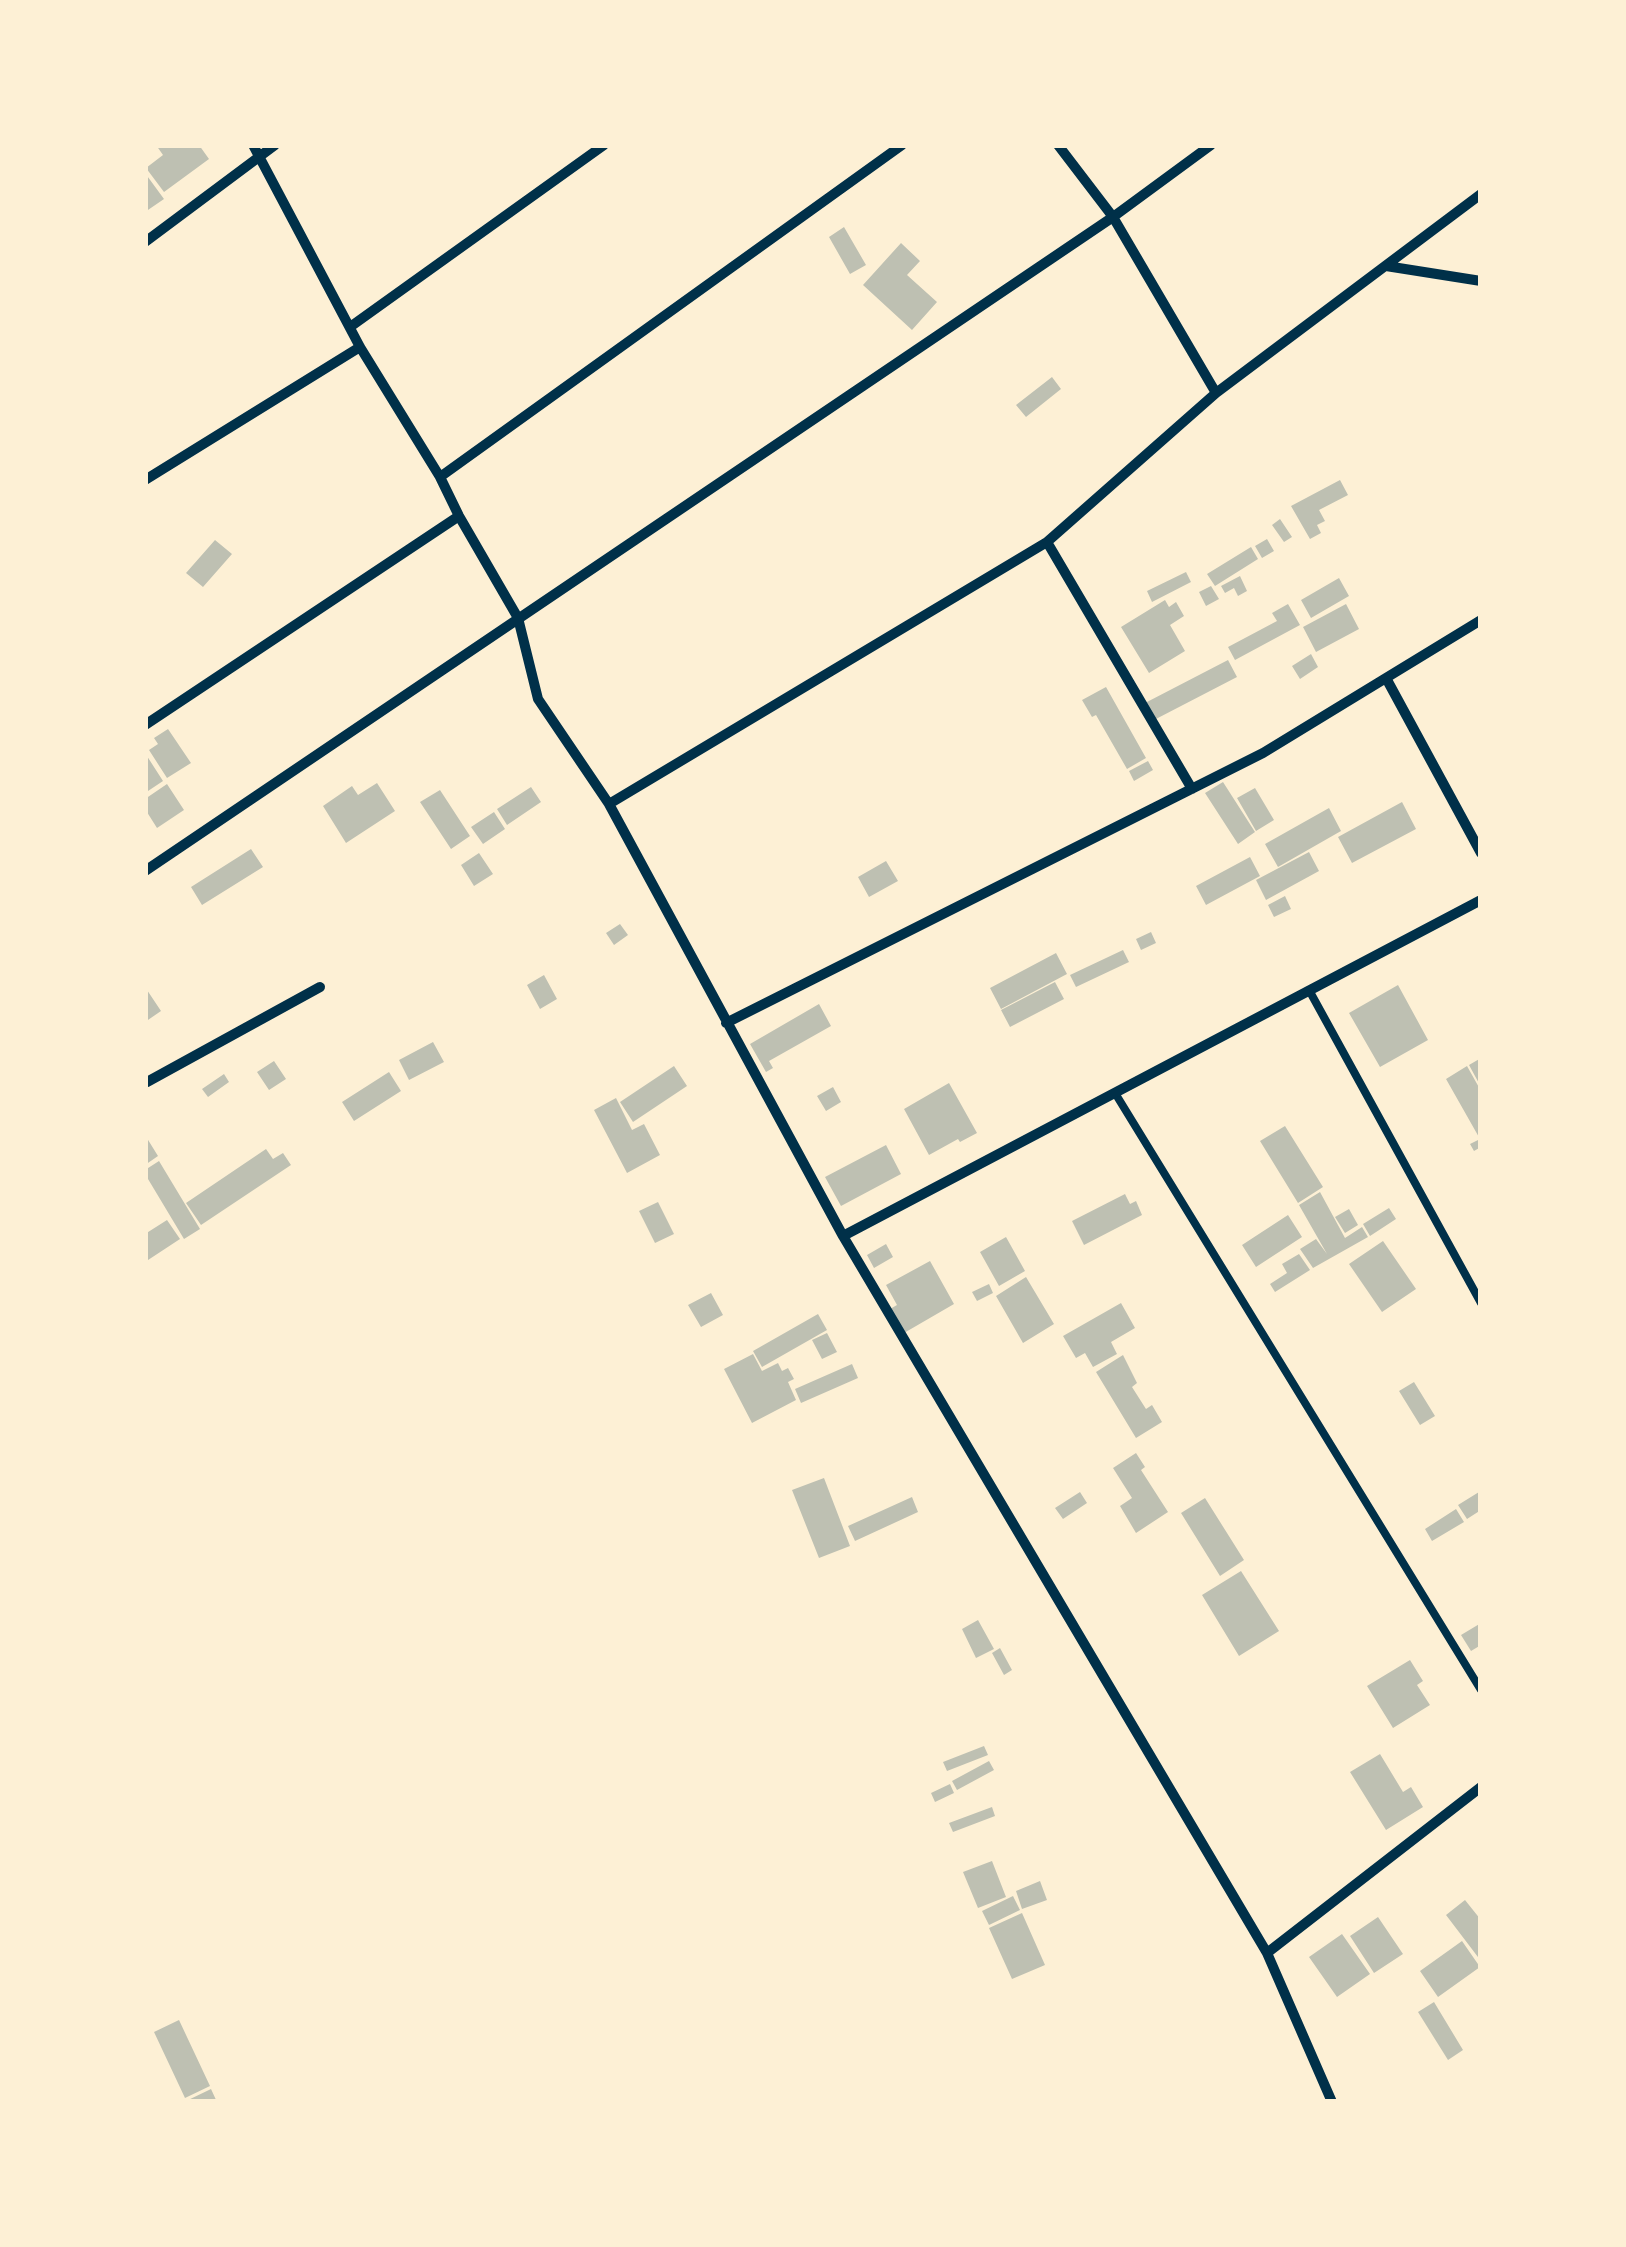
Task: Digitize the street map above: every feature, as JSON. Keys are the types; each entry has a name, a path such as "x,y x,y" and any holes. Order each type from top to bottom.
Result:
{"street":[{"path":"253,145 360,347 440,478 518,618 538,700 609,804 843,1236 1267,1952 1332,2102"},
{"path":"145,242 275,145"},
{"path":"350,327 604,145"},
{"path":"440,478 902,145"},
{"path":"1058,145 1113,218 1216,393"},
{"path":"145,870 1113,218 1210,145"},
{"path":"609,804 1047,542 1216,393 1481,194"},
{"path":"1386,266 1481,280"},
{"path":"145,480 360,347"},
{"path":"145,725 459,516"},
{"path":"1047,542 1192,789"},
{"path":"726,1023 1263,753 1481,620"},
{"path":"1386,678 1481,854"},
{"path":"843,1236 1481,900"},
{"path":"147,1082 320,987"},
{"path":"1267,1952 1481,1787"}],"lane":[{"path":"1309,990 1481,1303"},
{"path":"1114,1093 1481,1690"}],"building":[{"path":"156,145 199,145 209,159 164,192 146,168 163,155"},
{"path":"145,173 164,199 145,212"},
{"path":"844,227 866,265 850,274 829,237"},
{"path":"901,243 920,261 907,275 937,302 912,330 863,285"},
{"path":"1052,377 1061,389 1026,417 1016,405"},
{"path":"1340,480 1348,495 1319,510 1325,521 1317,525 1321,533 1310,539 1291,506"},
{"path":"1280,519 1292,537 1284,542 1272,525"},
{"path":"1267,539 1274,551 1262,558 1255,546"},
{"path":"215,540 232,554 203,587 186,573"},
{"path":"1251,547 1258,559 1215,586 1207,574"},
{"path":"1186,572 1191,582 1152,602 1147,591"},
{"path":"1240,576 1247,591 1238,596 1234,588 1225,593 1221,586"},
{"path":"1339,578 1349,596 1311,618 1301,600"},
{"path":"1211,586 1219,599 1206,606 1199,592"},
{"path":"1165,600 1169,607 1176,602 1184,616 1170,625 1185,651 1149,673 1121,627"},
{"path":"1288,604 1300,625 1235,660 1228,647 1277,621 1272,613"},
{"path":"1346,604 1359,629 1316,652 1303,627"},
{"path":"1311,654 1318,667 1300,679 1292,666"},
{"path":"1228,660 1237,677 1154,720 1145,703"},
{"path":"1106,687 1146,758 1127,769 1096,715 1092,717 1082,700"},
{"path":"168,729 191,763 167,778 149,750 158,744 154,738"},
{"path":"145,753 163,781 145,793"},
{"path":"1148,761 1153,770 1134,781 1129,771"},
{"path":"1223,782 1255,832 1238,844 1205,793"},
{"path":"377,783 395,811 346,843 323,806 352,786 358,795"},
{"path":"167,784 184,810 157,828 145,809 145,799"},
{"path":"531,787 541,802 507,825 497,809"},
{"path":"1255,788 1274,820 1256,831 1237,798"},
{"path":"440,790 470,836 451,849 420,802"},
{"path":"1402,802 1416,829 1352,863 1338,837"},
{"path":"1329,808 1341,831 1278,867 1265,844"},
{"path":"494,812 505,829 483,844 471,827"},
{"path":"251,849 263,867 202,905 191,887"},
{"path":"1309,852 1319,871 1266,900 1256,880"},
{"path":"479,853 493,874 474,886 461,865"},
{"path":"1250,857 1260,876 1206,905 1196,886"},
{"path":"886,861 898,881 869,897 858,877"},
{"path":"1285,896 1291,909 1274,917 1268,905"},
{"path":"620,924 628,935 614,945 606,933"},
{"path":"1151,932 1156,943 1141,950 1136,939"},
{"path":"1123,950 1129,962 1076,987 1070,975"},
{"path":"1056,953 1067,974 1001,1009 990,988"},
{"path":"544,975 557,999 540,1009 527,985"},
{"path":"1055,982 1064,999 1010,1027 1001,1010"},
{"path":"1398,985 1428,1040 1380,1067 1349,1013"},
{"path":"145,987 161,1011 145,1022"},
{"path":"819,1004 831,1026 769,1061 773,1068 766,1072 750,1044"},
{"path":"433,1042 444,1062 409,1080 399,1060"},
{"path":"1481,1058 1481,1087 1469,1065"},
{"path":"274,1061 286,1079 269,1090 257,1072"},
{"path":"674,1066 687,1086 633,1122 620,1102"},
{"path":"1467,1066 1481,1091 1481,1147 1474,1151 1470,1144 1480,1139 1446,1079"},
{"path":"389,1072 401,1091 354,1121 342,1102"},
{"path":"224,1074 229,1082 208,1097 202,1089"},
{"path":"949,1083 977,1133 929,1155 904,1109"},
{"path":"833,1087 841,1102 826,1111 817,1096"},
{"path":"616,1098 632,1130 644,1124 660,1155 627,1173 594,1110"},
{"path":"1285,1126 1323,1187 1298,1203 1260,1141"},
{"path":"145,1135 158,1156 145,1165"},
{"path":"886,1145 901,1174 841,1206 825,1177"},
{"path":"266,1149 273,1159 283,1153 291,1165 201,1225 186,1203"},
{"path":"159,1161 200,1229 184,1239 145,1174"},
{"path":"1320,1192 1345,1238 1362,1227 1368,1237 1313,1268 1300,1249 1316,1239 1327,1254 1299,1205"},
{"path":"1125,1194 1130,1204 1136,1201 1142,1215 1084,1245 1072,1221"},
{"path":"658,1202 674,1234 655,1243 639,1211"},
{"path":"1389,1208 1396,1219 1370,1236 1363,1224"},
{"path":"1349,1209 1358,1225 1345,1233 1335,1217"},
{"path":"1288,1215 1302,1237 1256,1267 1242,1245"},
{"path":"167,1220 180,1239 145,1262 145,1234"},
{"path":"1006,1237 1025,1271 999,1286 980,1252"},
{"path":"1383,1241 1416,1289 1382,1312 1349,1264"},
{"path":"886,1244 893,1257 874,1268 867,1255"},
{"path":"1299,1254 1310,1270 1275,1292 1270,1284 1287,1273 1282,1264"},
{"path":"930,1261 954,1304 904,1333 890,1309 897,1305 886,1285"},
{"path":"1026,1277 1054,1324 1023,1343 996,1296"},
{"path":"989,1284 993,1293 977,1301 972,1292"},
{"path":"711,1293 723,1315 701,1327 688,1305"},
{"path":"1121,1303 1135,1328 1111,1342 1117,1354 1093,1367 1085,1353 1076,1358 1063,1336"},
{"path":"818,1314 827,1330 762,1367 753,1351"},
{"path":"827,1333 837,1352 822,1359 812,1340"},
{"path":"753,1354 762,1371 778,1363 782,1371 788,1368 794,1379 788,1382 796,1400 752,1423 724,1369"},
{"path":"1123,1355 1137,1383 1132,1387 1146,1409 1152,1405 1162,1422 1136,1438 1096,1372"},
{"path":"852,1364 858,1378 801,1403 795,1389"},
{"path":"1414,1382 1435,1416 1420,1425 1399,1391"},
{"path":"1136,1453 1145,1467 1141,1470 1168,1512 1136,1533 1120,1506 1132,1498 1113,1468"},
{"path":"824,1478 850,1546 819,1558 792,1490"},
{"path":"1080,1492 1087,1503 1063,1519 1055,1508"},
{"path":"1479,1492 1481,1510 1467,1519 1458,1505"},
{"path":"912,1497 918,1512 855,1541 848,1526"},
{"path":"1205,1498 1244,1560 1220,1576 1181,1513"},
{"path":"1456,1509 1464,1522 1432,1541 1425,1529"},
{"path":"1241,1571 1279,1631 1239,1656 1202,1595"},
{"path":"978,1620 994,1649 976,1658 962,1629"},
{"path":"1481,1623 1481,1645 1471,1651 1461,1635"},
{"path":"1000,1648 1012,1670 1004,1675 992,1653"},
{"path":"1410,1660 1423,1681 1417,1685 1430,1705 1393,1728 1367,1686"},
{"path":"984,1746 988,1755 947,1771 943,1762"},
{"path":"1380,1754 1403,1792 1411,1787 1423,1807 1386,1830 1350,1772"},
{"path":"989,1761 994,1770 957,1790 952,1781"},
{"path":"950,1784 954,1793 935,1802 931,1793"},
{"path":"992,1807 995,1816 953,1832 949,1823"},
{"path":"992,1861 1006,1897 978,1908 963,1872"},
{"path":"1040,1881 1047,1900 1022,1909 1016,1891"},
{"path":"1013,1896 1020,1910 989,1925 982,1911"},
{"path":"1465,1900 1481,1920 1481,1961 1446,1915"},
{"path":"1022,1913 1045,1965 1012,1979 989,1928"},
{"path":"1378,1917 1403,1954 1374,1973 1350,1936"},
{"path":"1342,1934 1370,1974 1337,1997 1309,1957"},
{"path":"1462,1941 1480,1967 1438,1997 1420,1971"},
{"path":"1434,2002 1463,2050 1448,2060 1418,2012"},
{"path":"179,2020 210,2086 185,2098 154,2032"},
{"path":"211,2089 217,2102 184,2102"}]}
